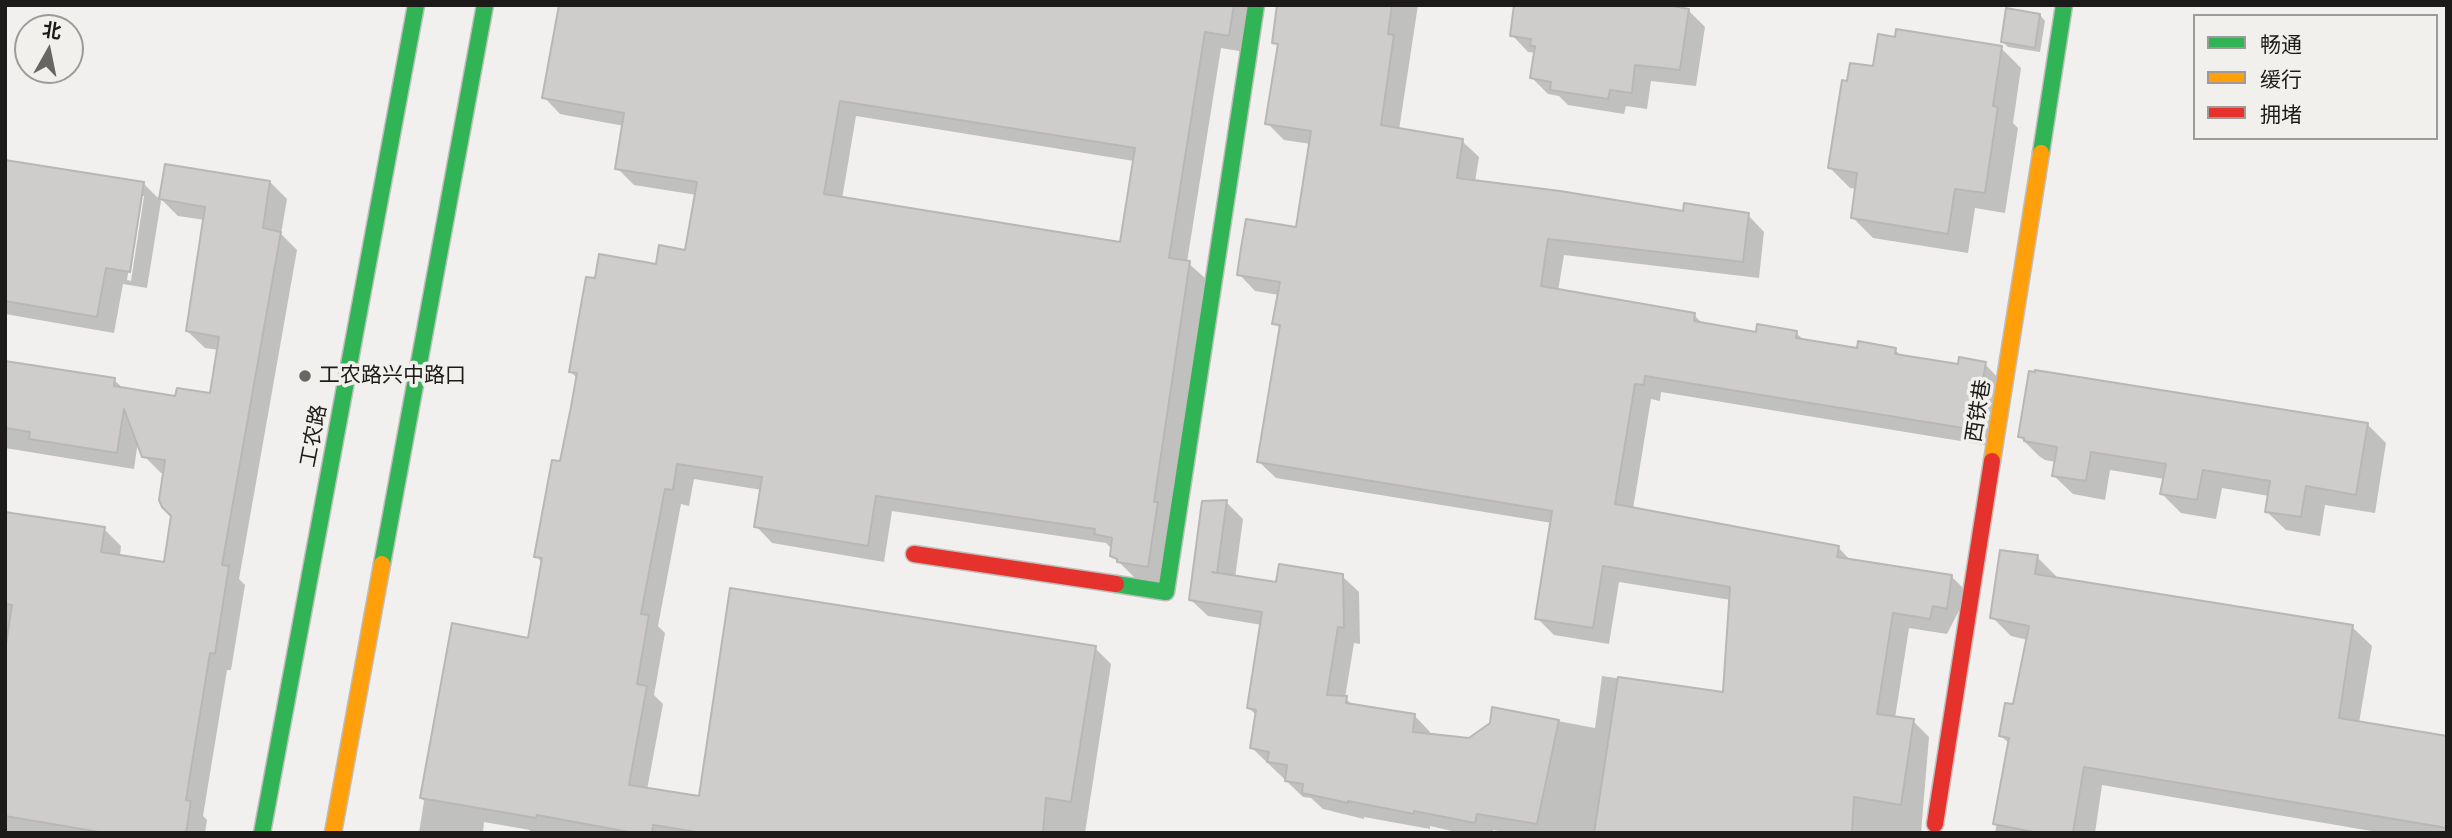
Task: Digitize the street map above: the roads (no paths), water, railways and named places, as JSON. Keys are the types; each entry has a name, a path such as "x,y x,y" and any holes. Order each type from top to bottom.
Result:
{"main road":[{"name":"工农路","path":"262,833 416,5"},
{"path":"332,833 485,5"},
{"path":"914,554 1166,592 1256,5"},
{"name":"西铁巷","path":"1935,824 2064,5"}],"place":[{"name":"工农路兴中路口","path":"305,376"}]}
